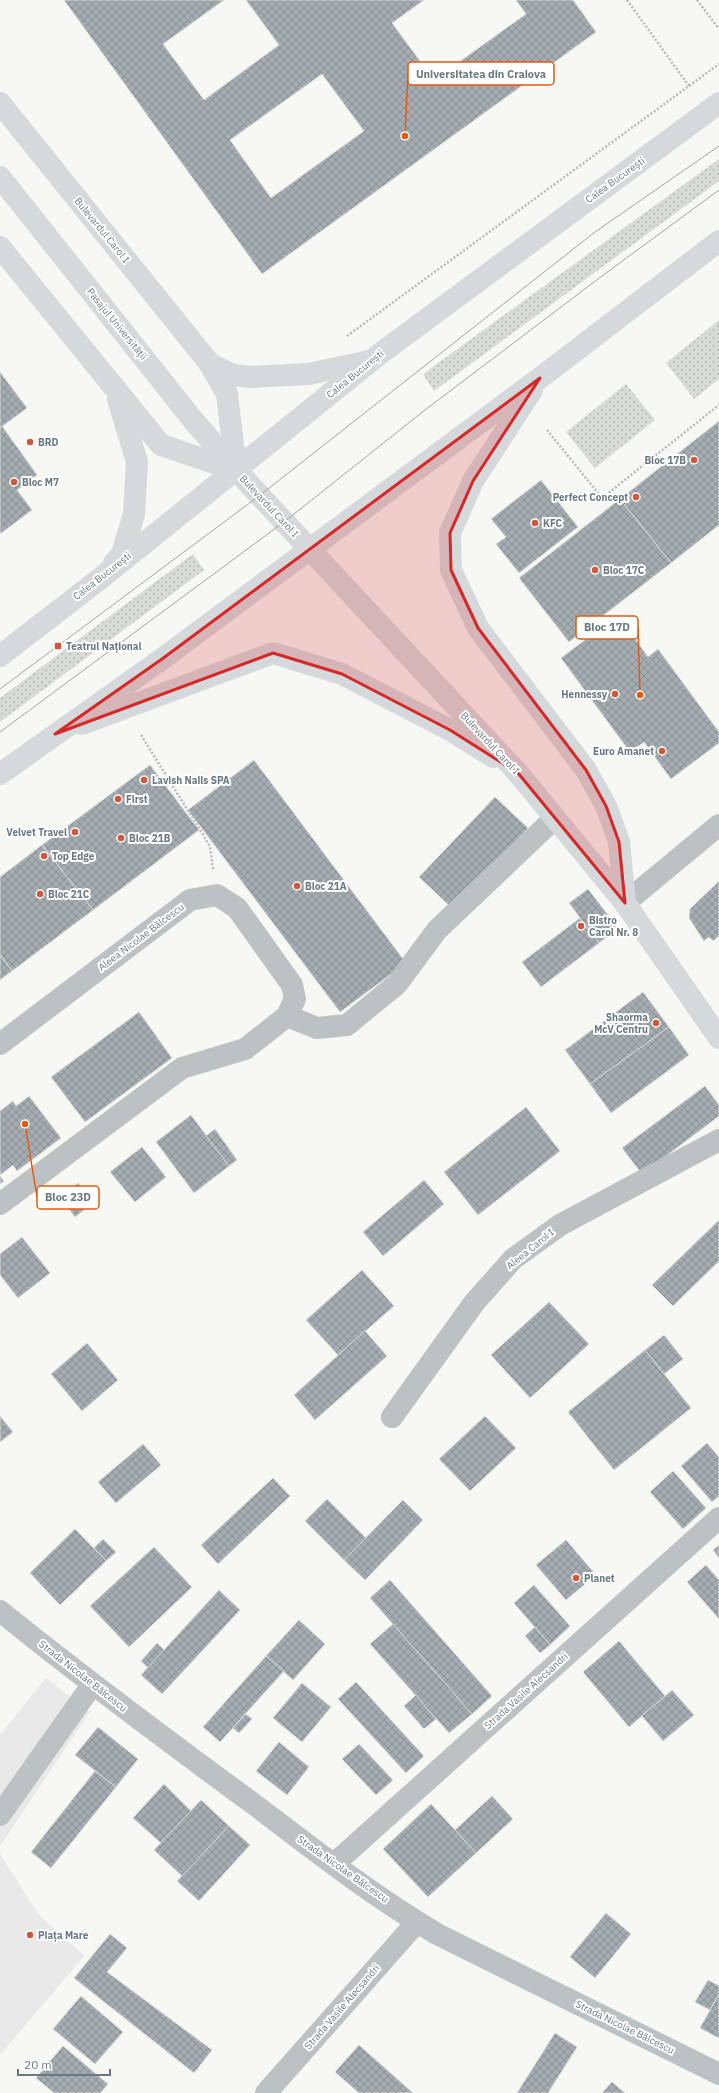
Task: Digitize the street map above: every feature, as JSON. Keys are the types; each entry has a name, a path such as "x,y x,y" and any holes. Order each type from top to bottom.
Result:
{"main road":[{"name":"Bulevardul Carol I","path":"0,103 210,364 227,394 236,470"},
{"name":"Calea București","path":"0,656 106,574 374,360 719,103"},
{"name":"Pasajul Universității","path":"0,177 193,420 236,470"},
{"path":"0,774 162,659 308,548 540,378 719,241"},
{"name":"Bulevardul Carol I","path":"0,247 161,445 236,470 518,773 625,902 719,1038"},
{"path":"210,364 233,375 250,378 309,374 374,360"},
{"path":"540,378 473,481 450,532 451,570 478,628 586,770 606,806 619,842 625,902"},
{"path":"106,574 122,554 134,514 137,462 115,390"},
{"path":"55,734 273,653 342,674 450,730 518,773"}],"street":[{"path":"287,1016 317,1028 347,1025 397,984 438,930 555,818"},
{"path":"625,902 719,825"},
{"path":"0,1204 182,1068 245,1049 287,1016 295,999 292,985 236,908 217,895"},
{"name":"Aleea Nicolae Bălcescu","path":"0,1044 190,900 217,895"},
{"name":"Aleea Carol I","path":"392,1417 474,1303 513,1259 560,1225 719,1140"},
{"name":"Strada Vasile Alecsandri","path":"334,1864 719,1518"},
{"name":"Strada Nicolae Bălcescu","path":"0,1611 92,1685 334,1864 417,1922 719,2074"},
{"path":"0,1815 92,1685"},
{"name":"Strada Vasile Alecsandri","path":"266,2093 417,1922"}],"path":[{"path":"627,0 689,86"},
{"path":"697,0 719,30"},
{"path":"344,338 719,64"},
{"path":"547,430 602,498 719,406"},
{"path":"141,735 210,847 217,895"}],"highlighted area":[{"path":"540,378 473,481 450,533 451,570 478,628 586,770 606,806 619,842 625,903 518,773 450,730 342,674 273,653 55,734 162,659"}],"shaded area":[{"path":"719,159 719,181 434,391 423,374"},
{"path":"719,320 719,379 694,399 666,363"},
{"path":"626,384 655,420 595,468 566,432"},
{"path":"193,554 204,570 0,722 0,698"},
{"path":"46,1678 90,1712 0,1846 0,1735"},
{"name":"Piața Mare","path":"0,1854 38,1914 84,1956 0,2055"}],"building":[{"path":"64,0 224,0 163,44 204,100 279,45 246,0 424,0 392,23 434,80 526,14 516,0 573,0 596,32 262,274","holes":["322,74 364,131 271,198 230,140"]},
{"path":"0,372 27,408 0,428"},
{"name":"Bloc 17B","path":"719,421 719,525 671,563 620,499"},
{"name":"Bloc M7","path":"2,426 37,475 17,490 32,510 0,534 0,428"},
{"name":"KFC","path":"541,480 578,527 519,573 496,544 506,537 491,519"},
{"name":"Bloc 17C","path":"620,499 671,563 569,642 519,578"},
{"path":"618,615 648,657 658,649 719,732 719,743 671,779 644,742 630,752 561,658"},
{"name":"Bloc 21A","path":"254,760 406,963 340,1012 188,810"},
{"name":"Bloc 21B","path":"150,765 199,830 93,910 42,845"},
{"path":"495,797 528,828 453,909 419,877"},
{"name":"Bloc 21C","path":"42,845 93,910 12,971 0,955 0,877"},
{"path":"719,881 719,936 713,941 709,937 704,941 689,918 690,909"},
{"path":"588,889 618,928 599,943 569,903"},
{"path":"580,918 599,943 541,987 522,962"},
{"path":"0,955 12,971 0,980"},
{"path":"643,992 669,1027 590,1084 565,1050"},
{"path":"139,1012 172,1058 85,1122 51,1077"},
{"path":"669,1027 689,1055 611,1113 590,1084"},
{"path":"705,1086 719,1105 719,1116 642,1174 622,1148"},
{"path":"29,1096 61,1138 17,1171 13,1165 0,1175 0,1111 13,1101 16,1106"},
{"path":"526,1107 560,1151 478,1215 444,1172"},
{"path":"191,1115 229,1166 194,1193 156,1142"},
{"path":"215,1129 237,1160 229,1166 206,1136"},
{"path":"142,1147 166,1177 135,1202 110,1172"},
{"path":"0,1176 4,1181 0,1184"},
{"path":"424,1180 444,1204 383,1256 363,1232"},
{"path":"78,1183 93,1203 75,1217 60,1197"},
{"path":"719,1220 719,1261 673,1306 652,1285"},
{"path":"22,1237 50,1273 18,1298 0,1275 0,1254"},
{"path":"362,1270 394,1306 338,1355 306,1320"},
{"path":"549,1302 589,1344 530,1398 491,1355"},
{"path":"365,1331 387,1356 315,1420 294,1395"},
{"path":"664,1335 683,1359 664,1374 645,1350"},
{"path":"87,1343 118,1380 82,1411 51,1374"},
{"path":"645,1350 691,1408 614,1470 568,1412"},
{"path":"0,1416 13,1432 0,1442"},
{"path":"485,1416 516,1448 470,1491 439,1459"},
{"path":"707,1443 719,1457 719,1496 712,1502 681,1466"},
{"path":"143,1444 161,1465 116,1503 98,1482"},
{"path":"673,1471 706,1508 683,1529 650,1492"},
{"path":"273,1478 290,1496 218,1564 201,1545"},
{"path":"327,1499 366,1538 344,1560 305,1521"},
{"path":"403,1500 423,1520 365,1580 344,1560"},
{"path":"75,1529 106,1561 60,1605 30,1573"},
{"path":"103,1539 116,1552 106,1561 94,1548"},
{"path":"566,1540 596,1575 566,1600 536,1565"},
{"path":"719,1545 719,1558 713,1550"},
{"path":"154,1547 192,1587 129,1647 90,1606"},
{"path":"706,1565 719,1580 719,1619 687,1582"},
{"path":"390,1580 492,1696 472,1714 370,1598"},
{"path":"534,1585 570,1626 550,1645 514,1603"},
{"path":"219,1590 240,1610 162,1694 141,1675"},
{"path":"299,1620 325,1644 293,1680 266,1656"},
{"path":"393,1624 472,1714 449,1733 370,1644"},
{"path":"535,1627 550,1645 540,1653 525,1636"},
{"path":"619,1641 665,1696 629,1727 583,1672"},
{"path":"157,1643 164,1650 148,1668 141,1661"},
{"path":"266,1656 284,1671 220,1742 203,1727"},
{"path":"356,1682 424,1756 406,1773 338,1699"},
{"path":"302,1683 331,1707 302,1742 273,1718"},
{"path":"672,1690 694,1715 663,1741 642,1716"},
{"path":"416,1695 436,1719 424,1729 404,1706"},
{"path":"246,1714 252,1719 239,1733 233,1728"},
{"path":"98,1727 138,1759 116,1787 75,1755"},
{"path":"279,1742 309,1767 287,1795 256,1771"},
{"path":"359,1744 393,1780 376,1795 342,1759"},
{"path":"95,1771 116,1787 51,1868 31,1852"},
{"path":"164,1784 191,1811 161,1843 133,1818"},
{"path":"492,1796 513,1819 476,1853 455,1830"},
{"path":"201,1800 229,1826 182,1876 154,1850"},
{"path":"431,1804 476,1853 428,1897 383,1849"},
{"path":"229,1826 250,1845 199,1901 177,1881"},
{"path":"606,1913 631,1934 595,1978 570,1957"},
{"path":"110,1934 127,1948 107,1972 212,2050 194,2073 74,1978"},
{"path":"708,1980 719,1986 719,1994 710,2010 695,2002"},
{"path":"719,1994 719,2038 700,2028"},
{"path":"81,1996 123,2032 95,2064 53,2029"},
{"path":"555,2033 577,2047 548,2093 517,2093"},
{"path":"359,2045 413,2093 359,2093 335,2072"},
{"path":"63,2046 108,2084 100,2093 54,2093 36,2078"},
{"path":"612,2082 625,2093 602,2093"}],"tram line":[{"path":"0,689 259,496 595,232 719,146"},
{"path":"0,732 284,522 425,410 602,276 719,190"}],"place":[{"name":"Universitatea din Craiova","path":"405,136"},
{"name":"BRD","path":"30,442"},
{"name":"Bloc 17B","path":"694,460"},
{"name":"Bloc M7","path":"14,482"},
{"name":"Perfect Concept","path":"636,497"},
{"name":"KFC","path":"535,523"},
{"name":"Bloc 17C","path":"595,570"},
{"name":"Teatrul Național","path":"58,646"},
{"name":"Hennessy","path":"615,694"},
{"name":"Bloc 17D","path":"640,695"},
{"name":"Euro Amanet","path":"662,751"},
{"name":"Lavish Nails SPA","path":"144,780"},
{"name":"First","path":"118,799"},
{"name":"Velvet Travel","path":"75,832"},
{"name":"Bloc 21B","path":"121,838"},
{"name":"Top Edge","path":"44,856"},
{"name":"Bloc 21A","path":"297,886"},
{"name":"Bloc 21C","path":"40,894"},
{"name":"Bistro Carol Nr. 8","path":"581,926"},
{"name":"Shaorma McV Centru","path":"656,1023"},
{"name":"Bloc 23D","path":"25,1124"},
{"name":"Planet","path":"576,1578"},
{"name":"Piața Mare","path":"30,1935"}]}
